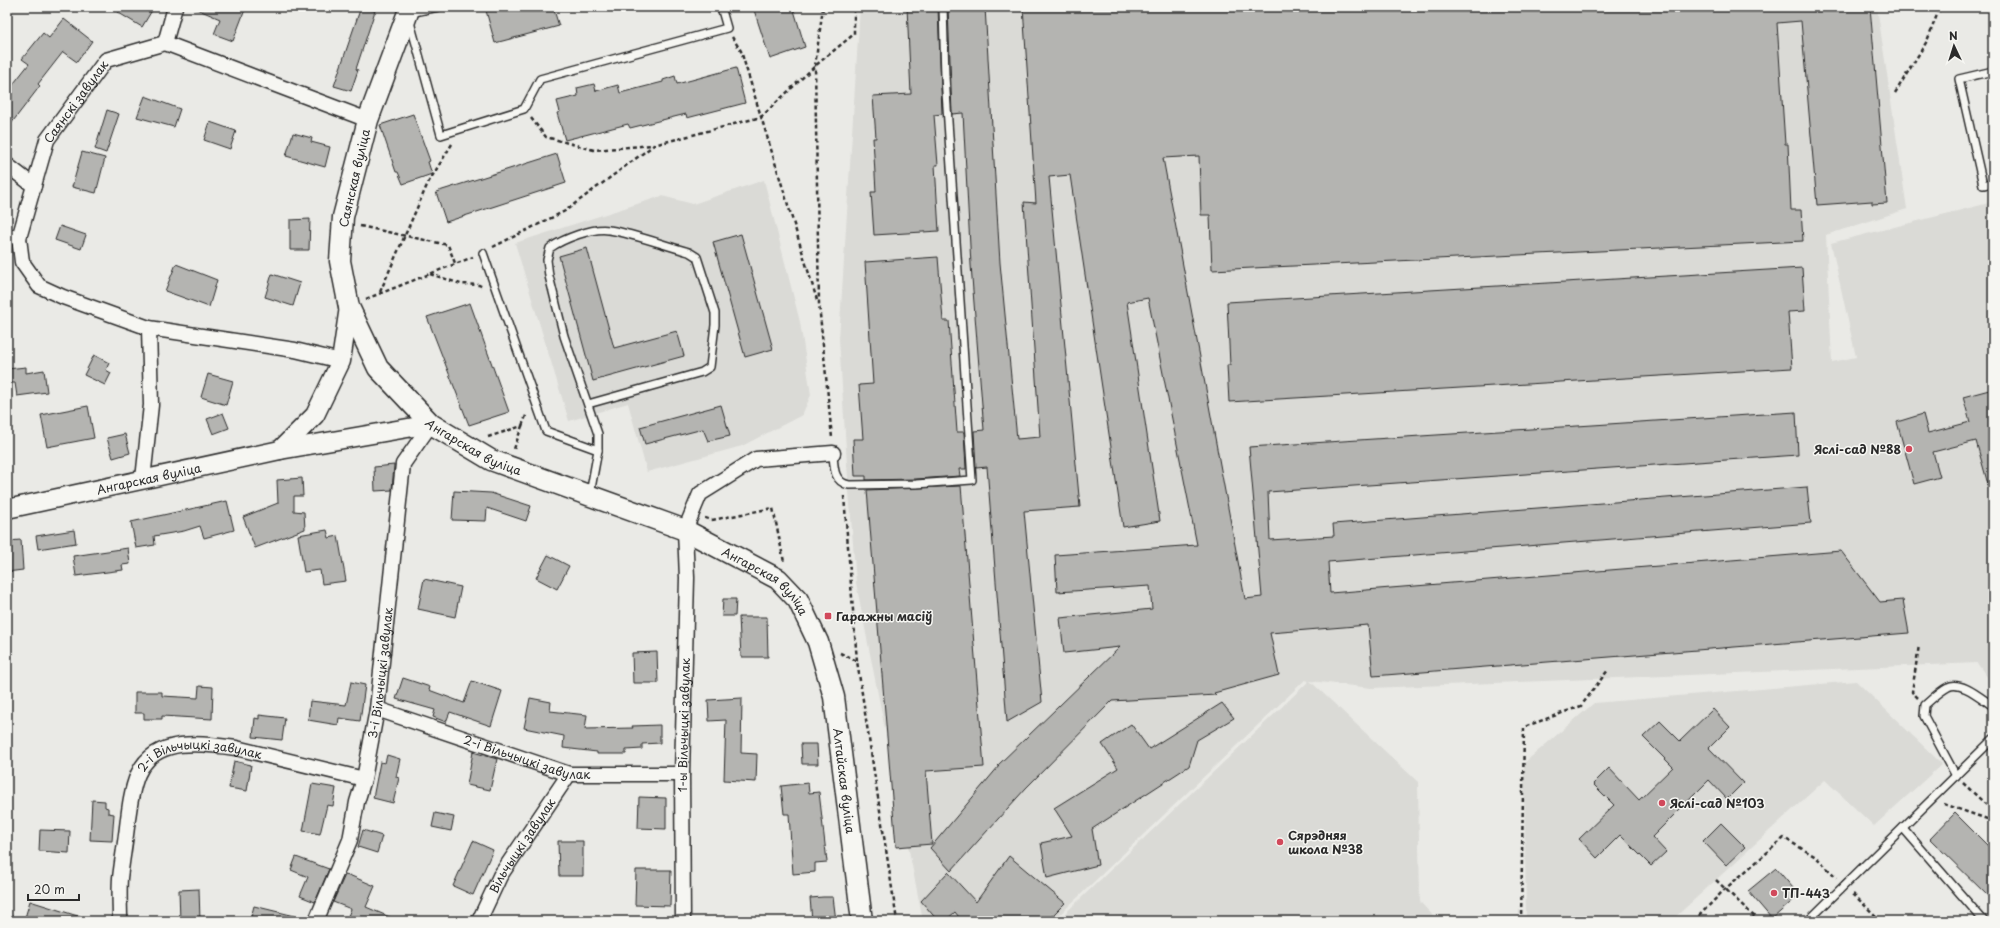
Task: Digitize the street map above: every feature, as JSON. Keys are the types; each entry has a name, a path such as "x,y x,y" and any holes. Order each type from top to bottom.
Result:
{"main road":[{"name":"Саянская вуліца","path":"409,10 368,120 342,221 340,261 349,307 378,368 431,424"},
{"name":"Ангарская вуліца","path":"431,424 491,460 590,496 688,522 778,579 798,600 818,642"},
{"name":"Алтайская вуліца","path":"818,642 834,697 862,921"}],"street":[{"path":"175,7 165,43 368,120"},
{"name":"Саянскі завулак","path":"13,237 34,186 48,140 106,60 165,43"},
{"path":"7,165 34,186"},
{"path":"13,237 22,262 39,286 63,297 149,328 295,350 341,361"},
{"path":"280,450 315,415 341,361 349,307"},
{"path":"143,479 151,405 149,328"},
{"name":"Ангарская вуліца","path":"7,509 280,450 431,424"},
{"name":"3-і Вільчыцкі завулак","path":"316,921 350,840 357,802 364,779 377,709 403,464 431,424"},
{"path":"688,522 700,494 756,459 833,453"},
{"name":"1-ы Вільчыцкі завулак","path":"683,921 682,774 688,522"},
{"name":"2-і Вільчыцкі завулак","path":"377,709 569,774 682,774"},
{"name":"2-і Вільчыцкі завулак","path":"120,921 120,879 135,783 145,763 162,750 175,746 195,743 236,748 364,779"},
{"name":"Вільчыцкі завулак","path":"479,921 500,876 569,774"}],"lane":[{"path":"438,7 409,10 419,61 441,135 524,109 540,79 727,28 721,7"},
{"path":"833,453 835,474 843,484 916,484 972,480 946,77 943,7"},
{"path":"1993,71 1959,79 1983,185 1993,183"},
{"path":"588,404 702,372 710,367 716,325 715,313 697,257 689,252 607,229 588,232 560,241 550,248 547,260 549,276 564,336 598,434 598,450 590,496"},
{"path":"483,253 546,431 598,450"},
{"path":"1956,776 1924,716 1925,705 1948,687 1960,686 1993,706"},
{"path":"1808,921 1993,740"},
{"path":"1903,828 1984,921"}],"path":[{"path":"823,7 815,66 819,304 833,453"},
{"path":"524,109 546,137 594,150 654,145 761,117 815,66 854,34 854,7"},
{"path":"1895,93 1927,41 1940,7"},
{"path":"727,28 741,51 819,304"},
{"path":"380,292 428,183 462,128"},
{"path":"349,307 380,292 483,253 514,235 565,211 654,145"},
{"path":"342,221 448,245 455,263"},
{"path":"429,273 461,284 479,285 486,291"},
{"path":"513,451 528,411"},
{"path":"487,438 522,426"},
{"path":"843,484 857,661 897,921"},
{"path":"773,508 785,566"},
{"path":"688,522 712,520"},
{"path":"818,642 857,661"},
{"path":"1919,645 1912,692 1925,705"},
{"path":"1521,921 1524,727 1581,706 1608,670"},
{"path":"1956,776 1993,811"},
{"path":"1932,799 1993,821"},
{"path":"1694,921 1725,889 1784,838 1816,857 1881,921"},
{"path":"1716,880 1759,921"}],"shaded area":[{"path":"860,7 1877,7 1907,209 1826,235 1832,362 1856,357 1831,243 1993,202 1993,685 1977,663 1371,688 1310,681 1418,782 1420,902 1438,921 1057,921 1309,681 1305,680 1053,921 923,921 856,583 847,465 839,339"},
{"path":"764,180 800,322 811,395 802,415 742,446 647,472 628,403 569,421 515,243 662,196 693,204"},
{"name":"Яслі-сад №103","path":"1856,681 1942,764 1874,826 1825,780 1671,921 1526,921 1524,763 1594,703"}],"building":[{"path":"109,7 154,7 142,27"},
{"path":"192,7 246,7 233,41 214,34 220,19"},
{"path":"361,7 375,11 356,69 358,70 351,91 334,86"},
{"path":"485,7 553,7 559,26 495,43"},
{"path":"753,7 793,7 805,47 770,59"},
{"path":"907,7 938,7 942,114 934,115 938,165 935,165 939,231 874,235 871,192 876,192 873,138 876,138 873,96 911,94"},
{"path":"948,7 985,7 1000,263 1017,439 1040,437 1024,202 1036,203 1023,7 1125,7 1125,9 1159,7 1870,7 1887,203 1872,204 1872,201 1817,205 1801,21 1777,23 1785,144 1788,144 1791,210 1801,210 1803,241 1212,270 1210,215 1201,215 1199,156 1163,158 1245,599 1262,597 1249,447 1796,412 1798,455 1268,492 1270,540 1334,536 1333,524 1807,487 1811,523 1328,562 1330,593 1841,551 1880,602 1903,600 1909,633 1373,676 1368,625 1270,633 1279,675 1214,693 1216,695 1112,701 1026,788 951,871 930,848 999,766 997,766 1120,647 1064,653 1060,618 1152,609 1150,586 1057,592 1055,555 1197,545 1148,298 1127,302 1160,521 1123,527 1070,175 1049,177 1080,507 1024,511 1042,702 1007,722 987,467 976,468 974,431 984,430 971,265 963,113 952,114"},
{"path":"64,19 92,41 77,62 63,52 38,84 40,86 7,129 7,92 29,64 22,59 43,33 49,38"},
{"path":"736,68 745,103 687,118 686,114 630,128 628,124 565,140 557,113 560,112 557,101 578,96 577,88 594,84 596,91 618,85 620,93 663,82 663,80 675,76 677,84"},
{"path":"145,96 180,109 174,127 137,117"},
{"path":"107,110 119,114 106,153 95,149"},
{"path":"413,114 430,161 428,162 432,174 403,184 398,172 396,172 380,125"},
{"path":"210,122 236,131 230,149 204,140"},
{"path":"293,133 312,138 311,142 330,147 325,167 286,156"},
{"path":"82,152 105,158 96,193 72,187"},
{"path":"557,154 566,183 446,222 436,192"},
{"path":"310,219 309,250 290,250 290,220"},
{"path":"60,226 86,235 81,249 55,240"},
{"path":"741,234 773,349 745,357 713,242"},
{"path":"587,248 614,348 677,331 684,356 593,381 559,256"},
{"path":"938,257 943,321 949,321 957,432 964,432 966,469 959,469 960,476 866,480 866,476 855,476 853,439 863,439 859,385 873,384 865,262"},
{"path":"176,264 217,280 209,307 165,291"},
{"path":"1802,268 1805,311 1788,312 1792,368 1229,402 1227,365 1230,365 1227,302"},
{"path":"272,274 300,283 293,306 265,297"},
{"path":"470,303 509,412 469,425 427,317"},
{"path":"94,355 109,363 106,370 111,373 105,385 84,375"},
{"path":"26,367 26,373 44,370 47,392 17,396 15,383 8,383 7,369"},
{"path":"208,374 233,381 226,405 201,397"},
{"path":"1993,389 1993,487 1989,488 1976,441 1933,452 1940,477 1914,484 1897,422 1923,414 1928,433 1970,422 1963,397"},
{"path":"721,405 730,436 708,441 703,429 645,444 640,427"},
{"path":"88,406 94,438 47,447 41,415"},
{"path":"223,413 229,428 213,434 207,419"},
{"path":"125,434 130,453 113,458 107,438"},
{"path":"394,465 392,490 375,491 374,467"},
{"path":"302,478 303,496 294,496 294,511 304,512 305,529 255,548 243,517 278,503 277,480"},
{"path":"961,486 984,767 926,771 932,844 896,847 867,490"},
{"path":"454,491 491,493 531,506 526,521 487,508 486,521 452,520"},
{"path":"227,501 234,530 204,538 200,526 184,531 154,536 155,545 136,548 131,522"},
{"path":"74,530 76,543 38,549 36,536"},
{"path":"327,530 329,538 338,536 346,581 322,584 320,570 304,572 298,535"},
{"path":"21,540 23,570 7,572 7,541"},
{"path":"128,548 130,564 122,565 123,570 76,576 73,556"},
{"path":"548,555 569,566 557,589 536,578"},
{"path":"424,579 461,587 455,617 418,609"},
{"path":"723,599 736,599 735,616 722,616"},
{"path":"739,617 767,617 768,657 741,657"},
{"path":"657,652 658,683 633,683 632,653"},
{"path":"403,678 430,687 429,690 464,703 472,681 502,691 491,726 450,712 446,722 433,717 435,710 396,699"},
{"path":"351,682 365,685 360,721 339,718 338,725 308,720 310,701 346,705"},
{"path":"199,686 213,687 212,719 162,716 162,719 144,719 144,713 135,713 135,692 162,692 162,696 198,698"},
{"path":"530,698 551,702 550,711 587,715 585,729 633,728 632,726 660,725 660,743 642,744 642,749 626,750 626,754 597,754 597,752 563,748 564,736 524,728"},
{"path":"742,698 741,753 757,754 756,782 724,780 726,720 709,721 708,700"},
{"path":"1222,703 1234,718 1197,740 1189,766 1092,829 1098,865 1047,878 1041,843 1072,836 1054,808 1118,768 1102,744 1131,724 1149,749"},
{"path":"1713,709 1730,727 1709,748 1743,783 1727,799 1709,780 1652,837 1666,852 1651,866 1620,835 1597,858 1579,839 1614,805 1593,784 1609,768 1639,800 1673,767 1643,737 1660,721 1680,741"},
{"path":"259,715 285,718 282,740 253,737 255,718 259,719"},
{"path":"801,744 817,744 818,764 802,764"},
{"path":"473,752 497,759 490,790 467,785"},
{"path":"387,755 400,759 396,777 399,778 393,803 373,798 380,762 385,763"},
{"path":"234,761 251,765 247,791 229,788"},
{"path":"808,783 809,793 819,792 827,862 815,863 815,872 793,874 789,814 784,814 781,786"},
{"path":"312,784 336,788 333,806 327,805 320,834 303,831"},
{"path":"639,797 666,798 666,829 638,828"},
{"path":"92,800 105,801 105,807 108,808 108,813 114,814 112,841 90,840"},
{"path":"435,813 454,817 451,831 432,827"},
{"path":"1955,813 1993,851 1993,901 1930,839"},
{"path":"1721,823 1745,847 1726,865 1703,841"},
{"path":"40,830 70,831 69,853 39,851"},
{"path":"363,830 382,836 377,853 358,847"},
{"path":"473,841 493,850 473,895 453,886"},
{"path":"558,841 583,841 583,876 559,876"},
{"path":"1009,856 1065,903 1047,921 962,921 955,912 945,921 938,921 921,901 948,872 976,902"},
{"path":"296,857 329,869 315,902 300,896 308,877 291,870"},
{"name":"ТП-443","path":"1776,868 1799,895 1772,919 1748,891"},
{"path":"636,870 671,870 670,906 635,905"},
{"path":"345,875 349,875 375,886 366,907 399,921 360,921 348,916 351,909 333,902"},
{"path":"199,889 200,921 180,921 179,890"},
{"path":"833,897 836,921 812,921 810,898"},
{"path":"30,901 84,918 84,921 24,921"},
{"path":"254,906 295,916 294,921 250,921"}],"place":[{"name":"Яслі-сад №88","path":"1909,449"},
{"name":"Гаражны масіў","path":"828,616"},
{"name":"Яслі-сад №103","path":"1662,803"},
{"name":"Сярэдняя школа №38","path":"1280,842"},
{"name":"ТП-443","path":"1774,893"}]}
